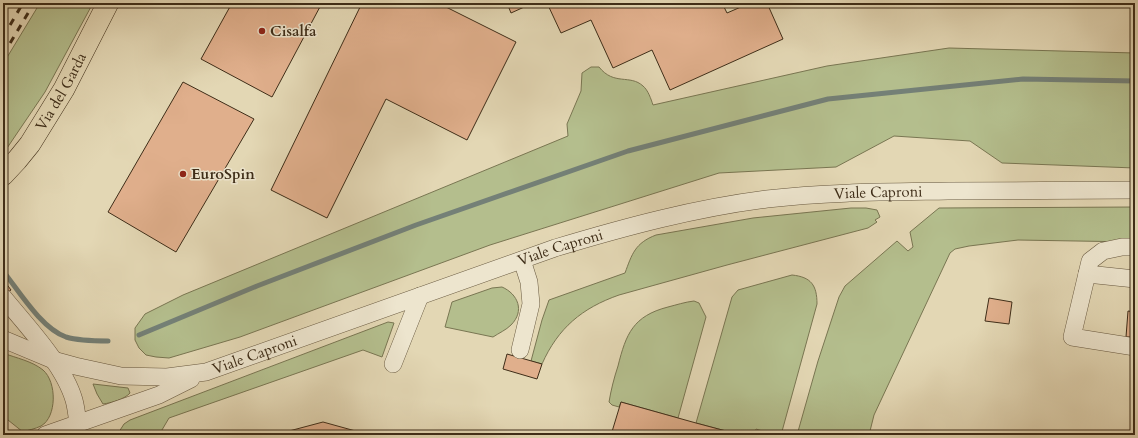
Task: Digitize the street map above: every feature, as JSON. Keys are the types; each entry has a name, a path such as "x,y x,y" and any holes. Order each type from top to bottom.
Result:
{"main road":[{"name":"Via del Garda","path":"3,174 30,144 64,89 108,3"}],"street":[{"name":"Viale Caproni","path":"4,340 53,360 121,376 167,377 206,372 522,260 590,238 636,225 684,214 766,200 820,194 866,192 1135,190"},
{"path":"1135,247 1122,247 1103,251 1090,261 1072,337 1135,347"},
{"path":"520,350 531,304 529,282 522,260"},
{"path":"1087,274 1135,279"},
{"path":"393,364 420,296"},
{"path":"3,297 64,376 74,399 78,424"},
{"path":"45,435 159,395 206,372"}],"green space":[{"path":"40,3 93,3 45,92 3,154 3,64"},
{"path":"949,48 1135,53 1135,168 1002,163 970,141 894,136 836,167 719,173 490,245 240,337 169,358 146,355 139,348 135,340 135,328 145,314 183,295 568,136 567,124 581,91 582,73 591,67 599,67 610,76 633,81 643,86 653,105 827,66"},
{"path":"1135,207 1135,242 1018,240 955,249 950,253 874,415 869,435 797,435 818,361 839,297 845,286 897,241 908,251 913,247 910,232 939,208"},
{"path":"851,208 877,210 880,217 875,220 877,222 868,228 727,265 606,300 583,313 564,330 548,351 542,364 531,361 549,300 625,273 635,250 649,238 656,235 753,218"},
{"path":"792,275 804,278 812,283 816,292 817,304 781,435 775,435 756,429 754,435 741,435 696,423 732,297 738,290"},
{"path":"502,287 508,290 516,298 519,309 515,320 507,328 493,337 445,327 452,302 492,288"},
{"path":"694,301 699,303 706,317 678,418 621,402 619,407 612,405 609,402 614,380 624,345 633,328 639,321 656,311"},
{"path":"388,322 394,323 382,357 363,350 169,418 159,435 117,435 124,424 130,420"},
{"path":"3,353 34,364 48,375 53,391 52,407 46,422 41,426 23,432 3,416"},
{"path":"93,384 128,388 130,393 114,402 103,404"}],"building":[{"name":"Cisalfa","path":"232,3 322,3 272,97 201,59"},
{"path":"362,3 438,3 516,42 467,140 386,99 327,218 271,190"},
{"path":"507,3 533,3 511,13"},
{"path":"547,3 722,3 727,13 750,3 767,3 783,39 670,90 652,50 613,68 591,20 561,33"},
{"path":"183,82 254,119 176,252 108,212"},
{"path":"5,282 11,290 5,294 3,291 3,284"},
{"path":"1133,283 1135,283 1135,304 1131,303"},
{"path":"989,298 1012,302 1009,324 985,321"},
{"path":"1128,311 1135,312 1135,337 1126,337"},
{"path":"507,354 542,364 537,379 503,369"},
{"path":"621,402 696,423 741,435 611,435"},
{"path":"323,422 370,435 274,435"}],"waterway":[{"path":"139,335 257,286 416,225 628,151 828,99 1023,79 1135,81"},
{"path":"3,271 31,308 48,326 66,337 92,341 108,341"}],"railway":[{"path":"3,37 23,3"},
{"path":"3,55 34,3"}],"place":[{"name":"Cisalfa","path":"262,31"},
{"name":"EuroSpin","path":"183,174"}]}
